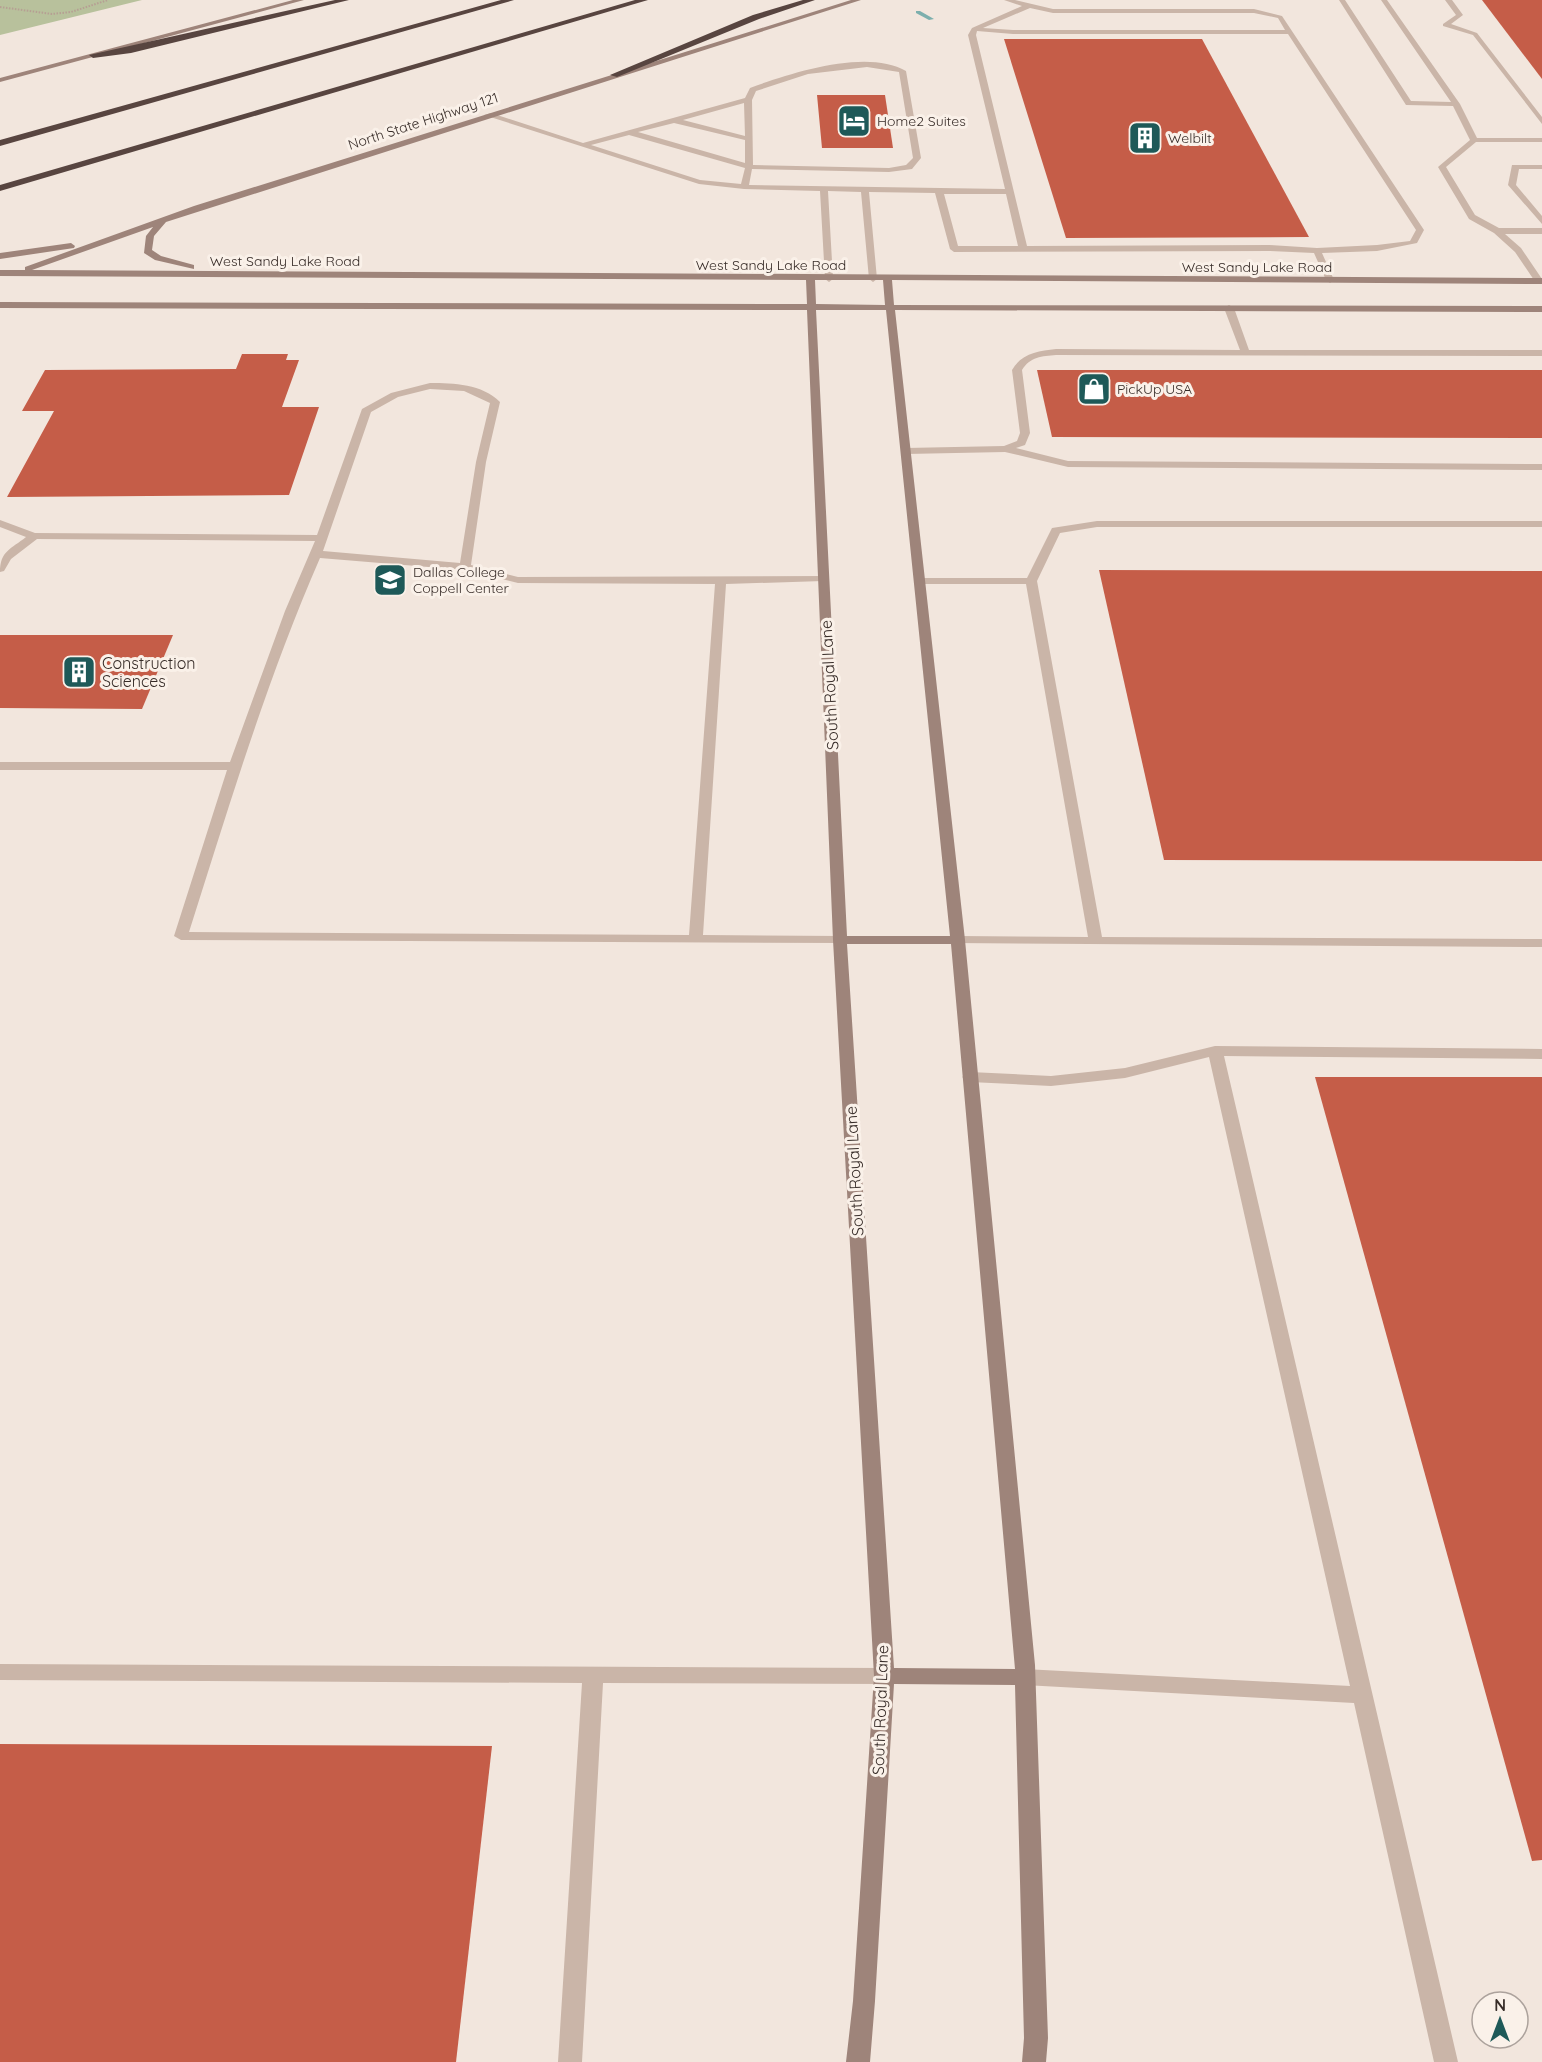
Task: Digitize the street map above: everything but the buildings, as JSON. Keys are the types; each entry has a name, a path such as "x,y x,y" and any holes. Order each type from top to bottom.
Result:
{"highway":[{"path":"93,56 131,50 345,0"},
{"path":"423,24 436,11 473,0"},
{"path":"0,142 510,0"},
{"path":"0,188 290,101 644,0"},
{"path":"614,75 756,17 811,0"}],"main road":[{"path":"0,80 301,0"},
{"name":"North State Highway 121","path":"0,279 165,220 614,75 858,0"},
{"path":"165,220 150,236 147,250 158,258 177,265 256,275"},
{"path":"0,256 115,238"},
{"name":"West Sandy Lake Road","path":"0,273 1541,283"},
{"name":"South Royal Lane","path":"810,279 840,940 884,1676 864,2001 858,2062"},
{"path":"887,279 957,940 1024,1677 1036,2038 1034,2062"},
{"path":"0,305 1542,309"},
{"path":"840,940 957,940"},
{"path":"884,1676 1024,1677"}],"lane":[{"path":"939,191 954,249 1270,248 1317,251 1377,248 1413,243 1420,230 1280,17 1254,11 1053,11 1007,0"},
{"path":"1342,0 1409,103 1456,104"},
{"path":"1384,0 1456,104 1474,140"},
{"path":"1448,0 1460,15 1445,25 1475,34 1542,122"},
{"path":"1023,248 972,34 974,29 1030,6"},
{"path":"974,29 1013,32 1290,32"},
{"path":"628,132 749,163 914,162 917,158 902,71 888,65 832,67 753,90 748,100 749,163 744,187"},
{"path":"583,145 748,100"},
{"path":"488,115 699,182 744,187 1009,192"},
{"path":"673,120 749,139"},
{"path":"1541,283 1518,250 1497,231 1472,217 1442,167 1474,140 1542,140"},
{"path":"1542,167 1515,167 1512,185 1542,221"},
{"path":"824,189 829,279"},
{"path":"865,190 873,279"},
{"path":"1497,231 1542,231"},
{"path":"1317,251 1330,280"},
{"path":"1229,308 1246,353"},
{"path":"1005,449 1021,443 1025,433 1017,370 1020,363 1029,356 1056,352 1542,353"},
{"path":"465,567 481,462 495,402 479,393 445,386 411,389 377,401 366,411 316,554 291,611 235,766 181,936 840,940"},
{"path":"906,451 1005,449 1068,464 1542,467"},
{"path":"0,524 34,536 320,538"},
{"path":"1096,941 1031,581 1056,530 1097,524 1542,524"},
{"path":"0,569 7,557 34,536"},
{"path":"316,554 465,567 518,580 721,581 824,578"},
{"path":"696,940 721,581"},
{"path":"920,581 1031,581"},
{"path":"0,766 235,766"},
{"path":"957,940 1542,943"},
{"path":"1215,1051 1446,2062"},
{"path":"970,1077 1051,1081 1125,1073 1215,1051 1542,1054"},
{"path":"0,1672 884,1676"},
{"path":"570,2062 593,1675"},
{"path":"1024,1677 1362,1695"}],"path":[{"path":"0,7 24,8 33,12 55,14 72,12 108,0"}],"green space":[{"path":"0,0 142,0 0,35"}],"waterway":[{"path":"918,12 931,19"}],"place":[{"name":"Home2 Suites","path":"854,121"},
{"name":"Welbilt","path":"1145,138"},
{"name":"PickUp USA","path":"1094,389"},
{"name":"Dallas College Coppell Center","path":"390,580"},
{"name":"Construction Sciences","path":"79,672"}]}
